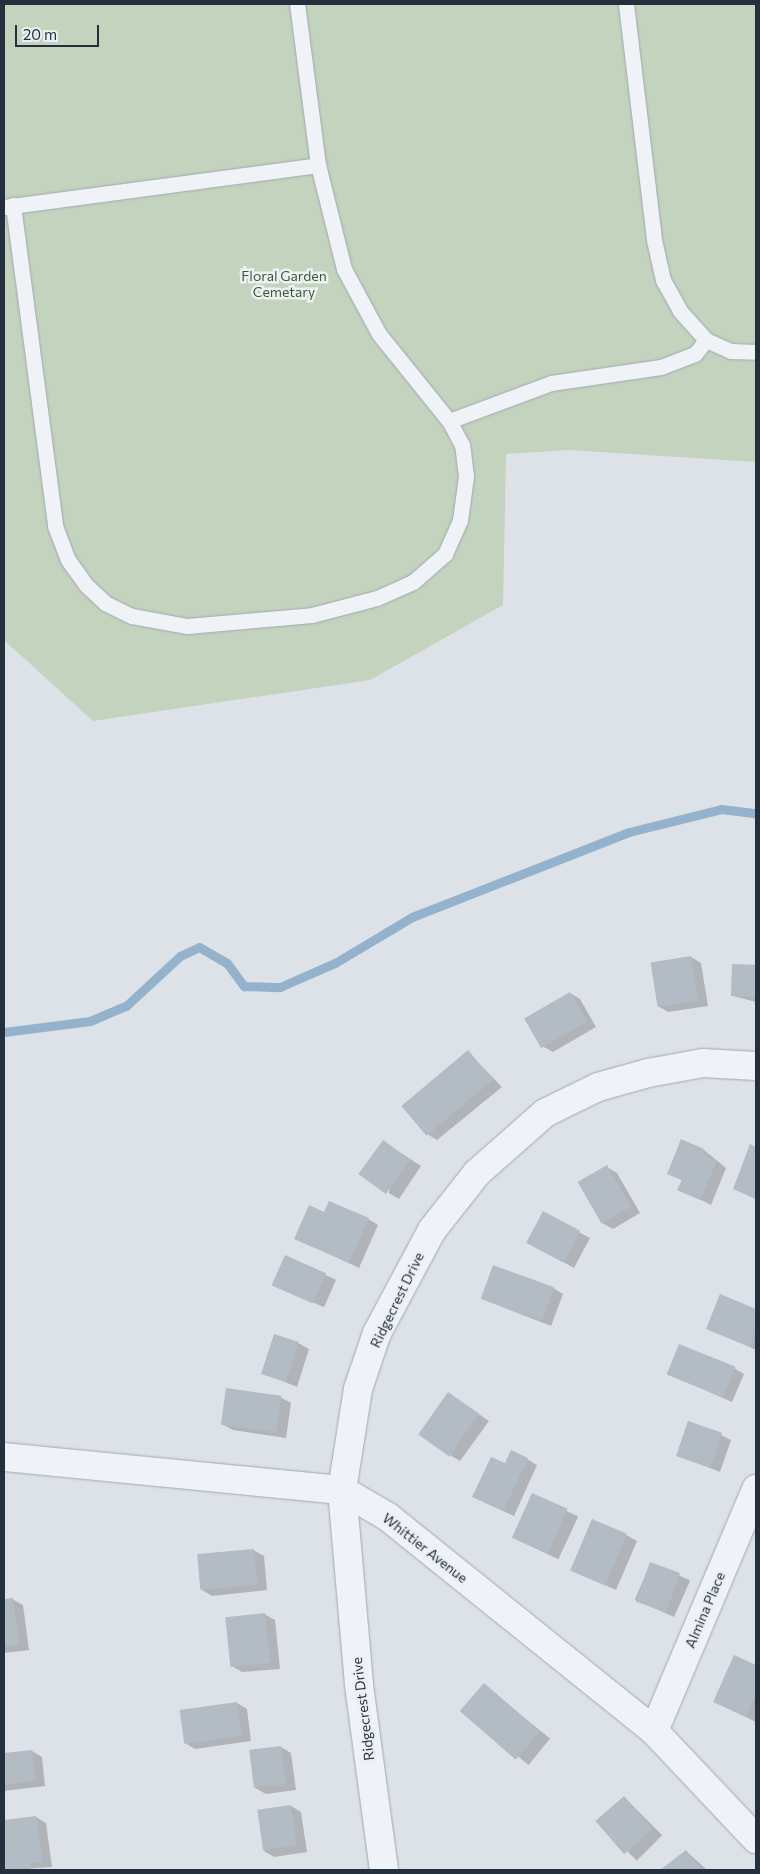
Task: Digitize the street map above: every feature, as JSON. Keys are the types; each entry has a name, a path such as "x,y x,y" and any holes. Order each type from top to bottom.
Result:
{"street":[{"name":"Ridgecrest Drive","path":"384,1870 359,1684 342,1490 358,1389 377,1333 432,1230 477,1173 545,1113 598,1087 703,1063 756,1066"},
{"name":"Whittier Avenue","path":"4,1457 342,1490 388,1517 654,1731 756,1838"},
{"name":"Almina Place","path":"654,1731 756,1489"}],"lane":[{"path":"626,4 656,248 663,280 680,311 706,340 731,351 756,352"},
{"path":"300,5 318,166 344,269 380,334 449,421 462,445 466,476 460,520 445,554 413,582 377,598 312,615 187,626 132,616 105,602 86,584 68,560 55,526 8,206 318,166"},
{"path":"449,421 551,383 661,367 695,354 706,340"}],"green space":[{"name":"Floral Garden Cemetary","path":"4,4 756,4 756,462 569,450 506,454 503,605 370,680 93,721 4,640"}],"building":[{"path":"691,956 698,1000 658,1007 651,962"},
{"path":"732,964 756,965 755,997 731,996"},
{"path":"570,992 587,1021 541,1048 524,1018"},
{"path":"468,1050 493,1080 426,1136 401,1106"},
{"path":"681,1139 704,1149 702,1154 717,1161 700,1200 677,1190 682,1180 667,1174"},
{"path":"383,1140 411,1160 386,1194 358,1174"},
{"path":"750,1144 756,1147 756,1199 733,1189"},
{"path":"607,1165 631,1207 602,1224 578,1182"},
{"path":"329,1201 369,1218 349,1263 294,1239 309,1205 324,1212"},
{"path":"543,1211 580,1231 563,1263 526,1243"},
{"path":"285,1255 326,1273 313,1303 272,1285"},
{"path":"493,1265 554,1287 542,1321 481,1299"},
{"path":"720,1294 756,1309 756,1330 750,1347 706,1329"},
{"path":"274,1334 299,1342 286,1382 261,1374"},
{"path":"679,1344 736,1367 723,1397 667,1375"},
{"path":"226,1388 281,1396 276,1432 221,1425"},
{"path":"448,1392 479,1414 449,1456 418,1435"},
{"path":"688,1421 722,1433 710,1468 676,1456"},
{"path":"511,1450 528,1458 503,1511 472,1497 491,1457 505,1463"},
{"path":"532,1493 568,1509 548,1554 512,1538"},
{"path":"592,1519 627,1534 605,1585 570,1571"},
{"path":"254,1549 257,1585 200,1590 197,1554"},
{"path":"650,1562 680,1573 666,1612 636,1601"},
{"path":"13,1598 19,1644 4,1646 4,1599"},
{"path":"265,1613 270,1663 230,1667 225,1617"},
{"path":"734,1655 756,1665 756,1694 746,1717 713,1702"},
{"path":"484,1683 540,1732 516,1759 460,1711"},
{"path":"237,1702 242,1736 184,1744 180,1710"},
{"path":"281,1746 286,1784 254,1788 249,1750"},
{"path":"32,1750 36,1781 4,1785 4,1753"},
{"path":"624,1796 653,1829 624,1854 595,1821"},
{"path":"291,1805 297,1846 263,1850 257,1810"},
{"path":"36,1816 43,1862 30,1863 31,1870 4,1870 4,1820"},
{"path":"686,1850 702,1870 660,1870"}],"waterway":[{"path":"4,1032 90,1021 126,1006 180,956 199,947 227,963 244,986 280,987 335,963 412,917 629,832 721,809 756,813"}]}
